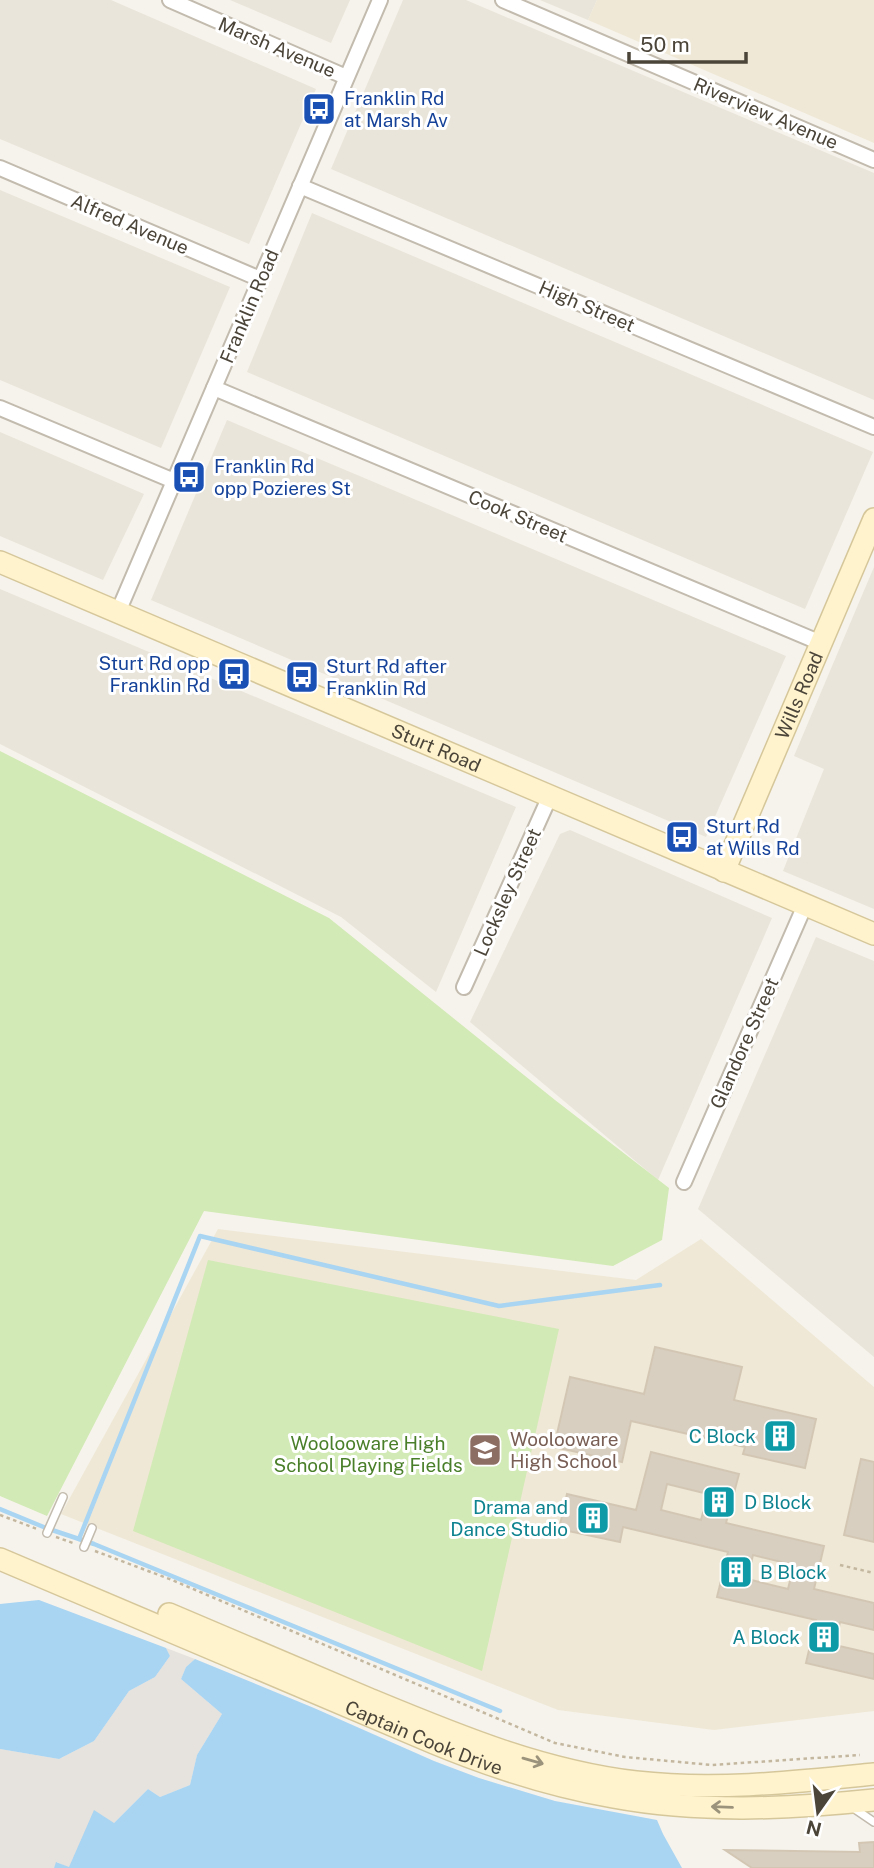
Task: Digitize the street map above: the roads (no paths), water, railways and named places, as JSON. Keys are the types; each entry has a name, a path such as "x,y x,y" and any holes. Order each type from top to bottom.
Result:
{"main road":[{"name":"Wills Road","path":"724,870 874,519"},
{"name":"Sturt Road","path":"0,562 874,934"},
{"name":"Captain Cook Drive","path":"0,1544 456,1735 551,1766 634,1782 702,1787 874,1774"},
{"name":"Captain Cook Drive","path":"0,1559 434,1743 524,1776 614,1798 676,1805 729,1808 874,1800"}],"street":[{"name":"Marsh Avenue","path":"170,0 346,77"},
{"name":"Franklin Road","path":"118,612 380,0"},
{"name":"Riverview Avenue","path":"503,0 874,160"},
{"name":"Alfred Avenue","path":"0,168 260,279"},
{"name":"High Street","path":"300,186 874,427"},
{"name":"Cook Street","path":"214,388 821,643"},
{"path":"0,408 174,481"},
{"name":"Locksley Street","path":"464,987 550,796"},
{"name":"Glandore Street","path":"684,1182 805,905"}],"lane":[{"path":"48,1533 63,1497"},
{"path":"84,1547 90,1532"},
{"path":"846,1803 874,1822"}],"water":[{"path":"39,1600 166,1648 170,1656 155,1677 129,1691 94,1741 59,1759 0,1749 0,1604"},
{"path":"195,1659 479,1778 555,1801 657,1820 682,1868 54,1868 56,1862 69,1867 94,1810 114,1823 148,1789 160,1797 190,1785 197,1755 222,1714 181,1679 186,1667"}],"waterway":[{"path":"79,1539 200,1236 499,1306 660,1285"},
{"path":"0,1509 94,1544 500,1711"}],"place":[{"name":"Franklin Rd at Marsh Av","path":"319,109"},
{"name":"Franklin Rd opp Pozieres St","path":"189,477"},
{"name":"Sturt Rd opp Franklin Rd","path":"234,674"},
{"name":"Sturt Rd after Franklin Rd","path":"302,677"},
{"name":"Sturt Rd at Wills Rd","path":"682,837"},
{"name":"C Block","path":"780,1436"},
{"name":"Woolooware High School","path":"485,1450"},
{"name":"D Block","path":"719,1502"},
{"name":"Drama and Dance Studio","path":"593,1518"},
{"name":"B Block","path":"736,1572"},
{"name":"A Block","path":"824,1637"}],"park label":[{"name":"Woolooware High School Playing Fields","path":"368,1454"}]}
